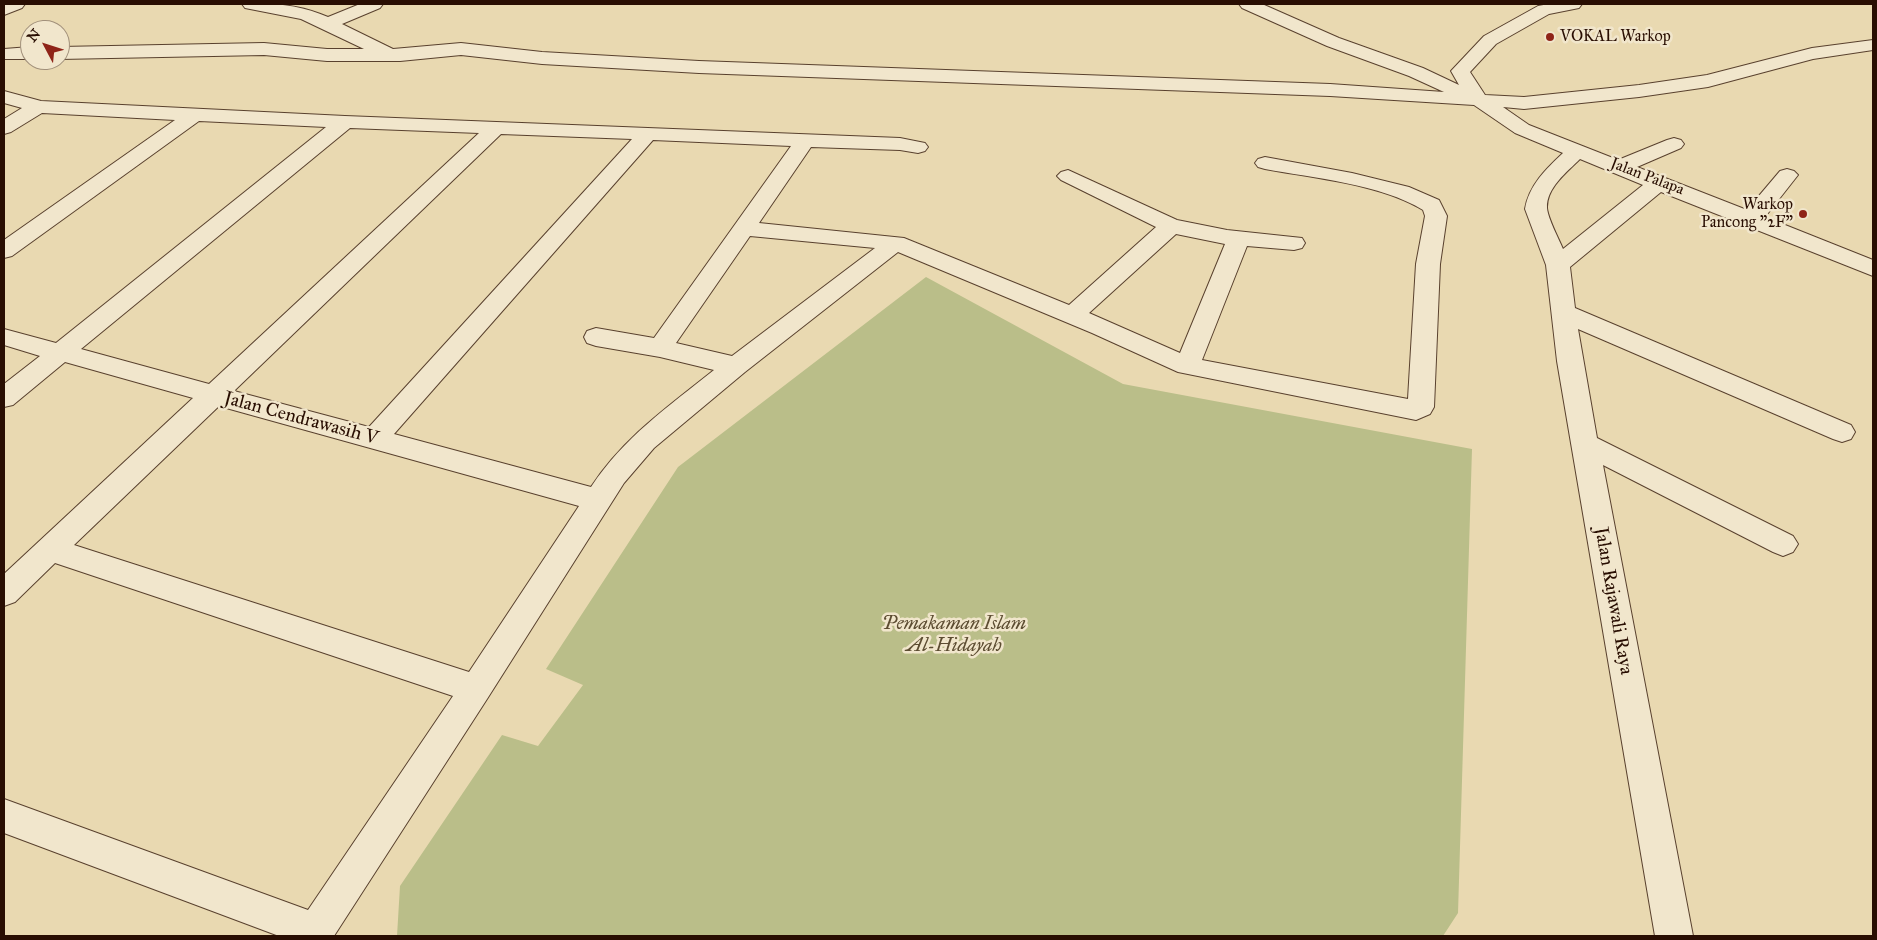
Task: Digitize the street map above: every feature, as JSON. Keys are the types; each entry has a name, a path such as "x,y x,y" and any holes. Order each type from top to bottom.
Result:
{"street":[{"path":"4,10 16,4"},
{"path":"251,4 300,13 327,24 364,45 400,55"},
{"path":"327,24 374,4"},
{"path":"1248,4 1333,42 1416,72 1480,100"},
{"path":"1480,100 1460,71 1490,40 1544,10 1573,4"},
{"path":"70,53 264,48 327,55 400,55 461,49 542,58 699,67 1330,90 1524,103 1708,81 1812,54 1873,45"},
{"path":"4,54 20,53"},
{"path":"4,97 40,107 804,142 900,144 918,147"},
{"name":"Jalan Palapa","path":"1480,100 1522,129 1621,166 1873,268"},
{"path":"4,128 40,107"},
{"path":"4,252 194,115"},
{"path":"4,398 345,122"},
{"path":"4,593 496,128"},
{"path":"374,439 647,135"},
{"path":"660,348 804,142"},
{"path":"1621,166 1674,144"},
{"name":"Jalan Rajawali Raya","path":"1578,150 1558,169 1536,200 1536,209 1558,265 1570,361 1674,936"},
{"path":"743,228 896,243 1072,315 1187,366 1409,410 1416,410 1421,407 1428,264 1436,216 1431,206 1409,194 1265,162"},
{"path":"1752,218 1787,175"},
{"path":"1068,176 1171,226 1237,238 1294,244"},
{"path":"1558,265 1590,242 1660,182"},
{"path":"1543,225 1590,242"},
{"path":"1072,315 1171,226"},
{"path":"1187,366 1236,246 1237,238"},
{"path":"4,816 314,933 476,689 614,475 644,441 736,366 896,243"},
{"path":"1564,313 1842,432"},
{"name":"Jalan Cendrawasih V","path":"4,337 597,500"},
{"path":"596,337 660,348 736,366"},
{"path":"1585,444 1783,544"},
{"path":"50,550 476,689"}],"green space":[{"name":"Pemakaman Islam Al-Hidayah","path":"926,277 1123,384 1472,449 1458,913 1443,936 397,936 400,886 502,735 538,746 583,685 546,669 678,467"}],"place":[{"name":"VOKAL Warkop","path":"1550,37"},
{"name":"Warkop Pancong \"2F\"","path":"1803,214"}]}
